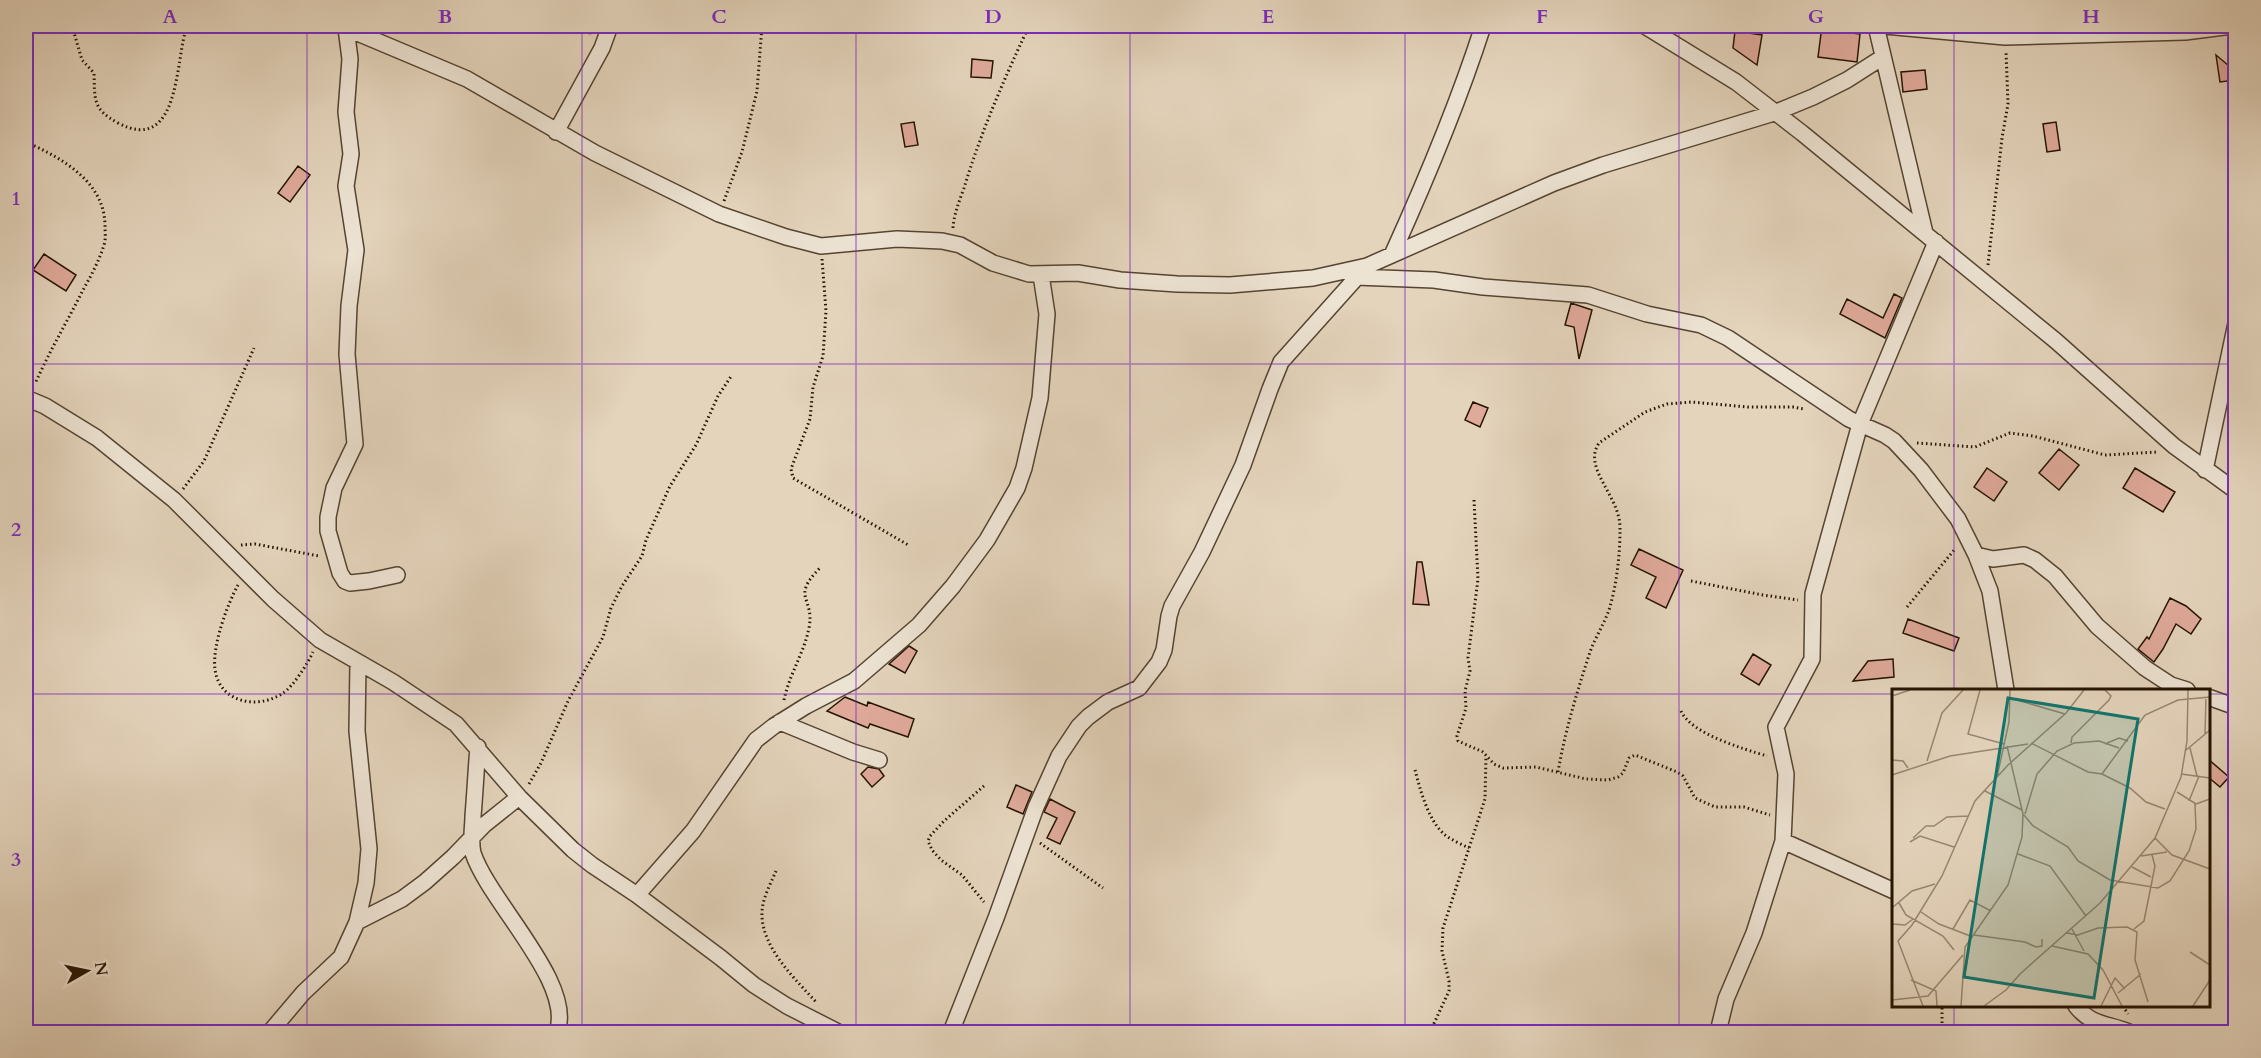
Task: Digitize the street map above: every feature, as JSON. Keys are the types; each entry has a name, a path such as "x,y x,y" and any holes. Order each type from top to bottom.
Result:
{"street":[{"path":"556,132 602,48 610,26"},
{"path":"1392,255 1434,161 1483,26"},
{"path":"1645,26 1736,82 1986,282 2179,450 2235,491"},
{"path":"1718,1032 1726,999 1754,933 1784,841 1786,774 1775,729 1812,659 1812,602 1860,424 1930,238 1883,57 1886,26 2005,37 2167,33 2212,30 2232,26"},
{"path":"344,27 467,80 556,132 719,214 786,237 821,246 918,239 960,245 1012,271 1041,275 1078,273 1120,280 1177,284 1230,285 1362,272 1483,287 1588,295 1647,314 1701,325 1728,338 1860,424 1894,441 1922,470 1958,519 1976,555 1990,591 2006,689"},
{"path":"344,27 350,59 346,112 351,154 346,186 356,250 349,306 348,354 355,444 332,497 328,531 340,573 348,582 397,575"},
{"path":"951,1032 1026,834 1059,756 1079,726 1108,702 1139,688 1159,662 1164,650 1172,606 1239,473 1281,362 1362,272 1392,255 1554,183 1774,112 1813,97 1847,80 1883,57"},
{"path":"637,895 693,831 756,740 780,722 854,681 919,625 953,586 993,529 1020,478 1040,398 1047,314 1041,275"},
{"path":"2205,470 2235,323"},
{"path":"27,399 53,410 97,438 174,500 245,571 320,640 393,682 456,724 519,797 573,850 637,895 754,985 787,1006 838,1032"},
{"path":"1976,555 1991,559 2024,555 2035,560 2055,576 2097,626 2145,668 2171,685 2184,689"},
{"path":"270,1032 303,993 341,957 357,922 366,883 369,849 357,730 358,663"},
{"path":"2210,698 2235,707"},
{"path":"780,722 853,752 879,760"},
{"path":"478,747 472,838 474,855 491,890 543,967 560,1011 560,1024 557,1032"},
{"path":"357,922 402,900 440,869 484,825 519,797"},
{"path":"1784,841 1892,891"},
{"path":"2078,1007 2091,1020 2129,1032"}],"path":[{"path":"72,26 82,60 93,69 96,103 100,111 122,124 144,129 154,127 169,107 176,87 187,26"},
{"path":"719,214 742,152 757,92 762,26"},
{"path":"960,245 953,228 956,209 990,114 1029,26"},
{"path":"1986,282 2001,138 2008,104 2005,37"},
{"path":"26,142 59,158 85,179 99,198 105,213 105,242 96,266 27,399"},
{"path":"821,246 826,310 823,356 813,387 810,419 791,474 793,478 910,546"},
{"path":"174,500 204,461 254,348"},
{"path":"519,797 541,763 568,701 603,637 611,608 622,586 642,556 646,540 670,486 696,445 718,396 732,375"},
{"path":"1558,772 1565,733 1615,585 1620,527 1614,500 1594,465 1596,448 1604,439 1645,412 1667,404 1691,402 1748,407 1793,406 1805,410"},
{"path":"1894,441 1975,447 2010,433 2033,436 2104,455 2179,450"},
{"path":"1474,500 1478,579 1468,658 1470,671 1465,691 1466,708 1456,737 1458,741 1481,751 1494,764 1503,768 1536,767 1586,779 1608,780 1623,773 1629,759 1635,755 1677,771 1695,798 1714,807 1744,807 1763,811 1785,822"},
{"path":"1907,607 1966,536"},
{"path":"224,549 246,544 293,550 314,557 333,553"},
{"path":"780,722 788,686 809,630 810,620 805,584 820,568"},
{"path":"245,571 230,600 217,648 214,667 217,680 224,691 234,699 252,703 285,693 320,640"},
{"path":"1691,581 1812,602"},
{"path":"1681,711 1689,723 1704,732 1740,748 1783,761"},
{"path":"1430,1032 1449,992 1449,981 1442,951 1443,928 1485,799 1486,756"},
{"path":"1415,770 1420,791 1440,829 1469,848"},
{"path":"984,786 944,821 928,841 941,860 962,875 979,894 994,922"},
{"path":"1026,834 1103,888"},
{"path":"776,871 762,911 764,927 770,944 779,958 822,1007"},
{"path":"1941,1032 1942,1007"}],"building":[{"path":"1822,26 1837,28 1836,31 1860,34 1857,62 1818,57"},
{"path":"1735,31 1762,35 1757,65 1733,48"},
{"path":"2216,55 2235,71 2235,80 2220,82"},
{"path":"972,59 993,61 991,78 971,77"},
{"path":"1925,70 1927,89 1903,92 1901,72"},
{"path":"914,122 918,145 905,147 901,124"},
{"path":"2056,122 2060,150 2047,152 2043,124"},
{"path":"298,166 310,175 290,202 278,193"},
{"path":"44,254 76,275 66,291 33,270"},
{"path":"1894,294 1902,298 1885,338 1840,314 1847,299 1883,318"},
{"path":"1571,303 1592,310 1579,359 1574,327 1565,325"},
{"path":"1473,402 1488,408 1480,427 1465,420"},
{"path":"2059,449 2079,465 2059,490 2039,473"},
{"path":"1987,468 2007,482 1994,501 1974,487"},
{"path":"2135,468 2175,492 2163,512 2123,488"},
{"path":"1639,549 1683,570 1666,608 1646,598 1656,577 1631,565"},
{"path":"1417,562 1422,562 1429,605 1413,604"},
{"path":"2170,598 2186,606 2201,619 2191,634 2176,624 2154,662 2138,649 2147,637 2149,639"},
{"path":"1908,619 1959,638 1954,651 1903,633"},
{"path":"909,646 917,651 905,673 889,664"},
{"path":"1753,654 1771,665 1759,685 1741,674"},
{"path":"1893,659 1894,677 1853,681 1868,661"},
{"path":"845,697 867,706 868,702 914,719 908,737 870,724 868,728 827,711"},
{"path":"2210,761 2229,777 2220,787 2210,779"},
{"path":"868,767 879,769 884,776 872,787 861,774"},
{"path":"1016,785 1032,792 1023,814 1007,807"},
{"path":"1050,799 1075,812 1060,844 1047,838 1057,818 1044,812"}]}
